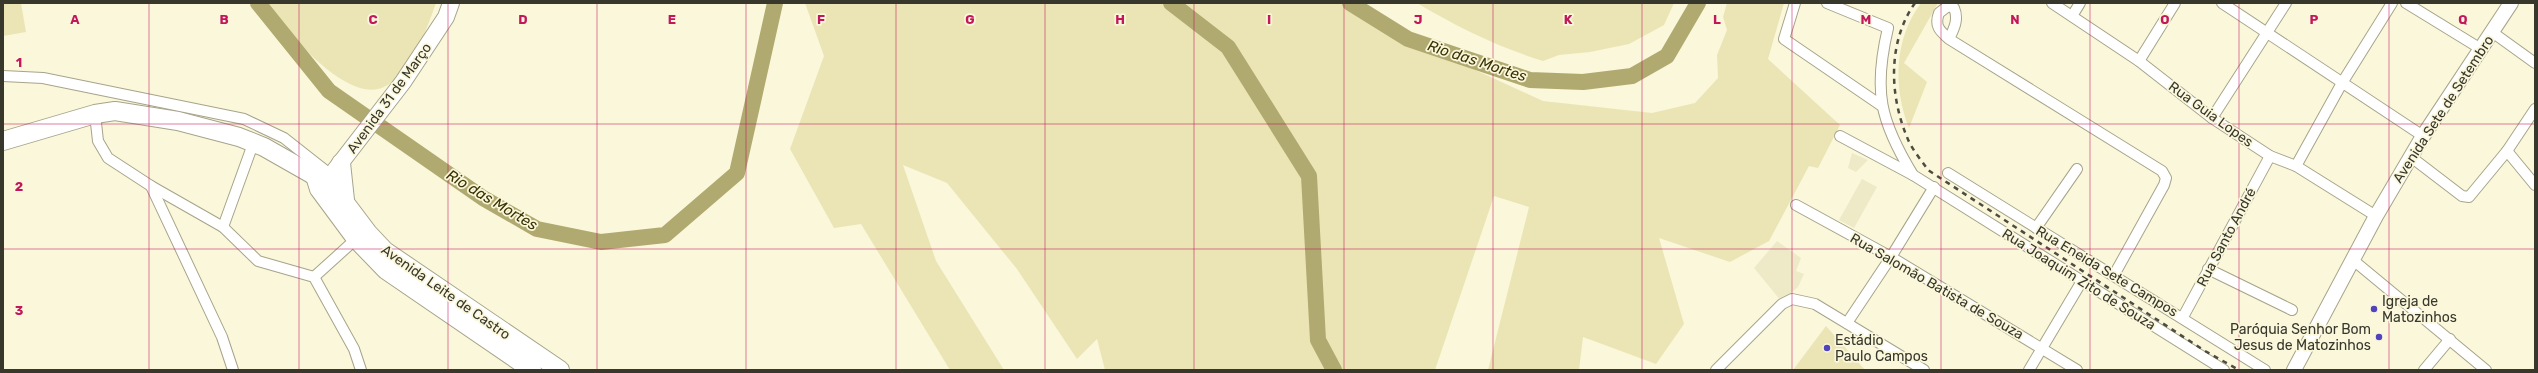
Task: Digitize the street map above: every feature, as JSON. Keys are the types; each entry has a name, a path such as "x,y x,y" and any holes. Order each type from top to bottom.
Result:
{"highway":[{"name":"Avenida Leite de Castro","path":"3,141 95,114 115,111 142,114 209,129 257,143 333,179 368,233 385,251 529,363"},
{"name":"Avenida Leite de Castro","path":"333,179 356,239 386,270 529,363 560,370"}],"main road":[{"name":"Avenida 31 de Março","path":"333,179 403,82 446,17 451,3"},
{"name":"Avenida Sete de Setembro","path":"2294,370 2376,216 2423,136 2511,3"}],"street":[{"path":"1795,3 1784,39 1882,106"},
{"path":"1827,3 1888,28 1883,50 1880,80 1882,106 1887,127 1913,175"},
{"name":"Rua Guia Lopes","path":"2052,3 2139,60 2212,118 2270,156 2296,166 2376,216"},
{"path":"2072,16 2080,3"},
{"path":"2139,60 2176,3"},
{"path":"2222,3 2423,136"},
{"path":"2212,118 2286,3"},
{"path":"2296,166 2342,83 2392,3"},
{"path":"2406,3 2481,49"},
{"path":"2492,32 2535,63"},
{"path":"1950,39 2162,171 2166,178 2164,185 2114,275"},
{"path":"3,76 43,78 244,119 284,138 333,179"},
{"path":"2411,157 2462,196 2469,197 2477,190 2507,151 2535,109"},
{"path":"95,114 98,141 108,158 151,186 223,227 258,261 314,277 354,349 361,370"},
{"name":"Rua Joaquim Zito de Souza","path":"1840,136 1934,187 2224,370"},
{"path":"223,227 253,144 257,143"},
{"path":"2507,151 2535,185"},
{"name":"Rua Santo André","path":"2183,317 2270,156"},
{"path":"2036,228 2077,169"},
{"name":"Rua Eneida Sete Campos","path":"1948,173 2183,317 2265,370"},
{"path":"151,186 222,337 233,370"},
{"path":"1847,323 1891,257 1934,187"},
{"name":"Rua Salomão Batista de Souza","path":"1796,205 1891,257 2077,370"},
{"path":"314,277 356,239"},
{"path":"2353,260 2486,370"},
{"path":"2208,269 2292,310"},
{"path":"2029,370 2082,281"},
{"path":"1716,370 1782,304 1792,299 1815,304 1924,370"},
{"path":"2424,370 2450,339"},
{"path":"529,363 547,370"}],"shaded area":[{"path":"3,3 21,3 26,32 3,36"},
{"path":"267,3 436,3 428,25 410,62 393,81 384,87 369,90 353,85 335,75 318,62 288,30"},
{"path":"805,3 1350,3 1408,39 1543,101 1652,113 1695,103 1718,78 1717,55 1727,30 1723,17 1727,3 1784,3 1768,59 1840,125 1818,168 1809,166 1769,241 1730,262 1659,238 1684,324 1656,364 1583,337 1579,370 1488,370 1529,207 1494,196 1435,370 1105,370 1097,339 1077,359 1017,269 947,183 903,165 936,261 1004,370 950,370 861,224 834,228 790,149 824,56"},
{"path":"1417,3 1674,3 1664,25 1629,44 1590,52 1559,55 1543,61 1478,36"},
{"path":"1921,3 1938,3 1904,63 1927,82 1909,128 1900,96 1899,64 1905,32"},
{"path":"1852,153 1868,160 1856,172 1848,168"},
{"path":"1862,179 1877,187 1854,228 1839,220"},
{"path":"1777,241 1801,258 1796,271 1804,274 1798,287 1781,301 1754,268"},
{"name":"Estádio Paulo Campos","path":"1826,326 1865,370 1793,370"}],"waterway":[{"name":"Rio das Mortes","path":"258,3 329,91 483,198 537,229 601,242 665,235 737,173 775,3"},
{"path":"1171,3 1228,47 1309,176 1318,340 1334,370"},
{"name":"Rio das Mortes","path":"1350,3 1408,39 1530,80 1583,82 1632,76 1667,56 1698,3"}],"railway":[{"path":"1915,3 1906,18 1900,34 1894,68 1895,86 1897,103 1907,137 1928,170 2205,351 2239,370"}],"place":[{"name":"Igreja de Matozinhos","path":"2374,309"},
{"name":"Paróquia Senhor Bom Jesus de Matozinhos","path":"2379,337"},
{"name":"Estádio Paulo Campos","path":"1827,348"}]}
